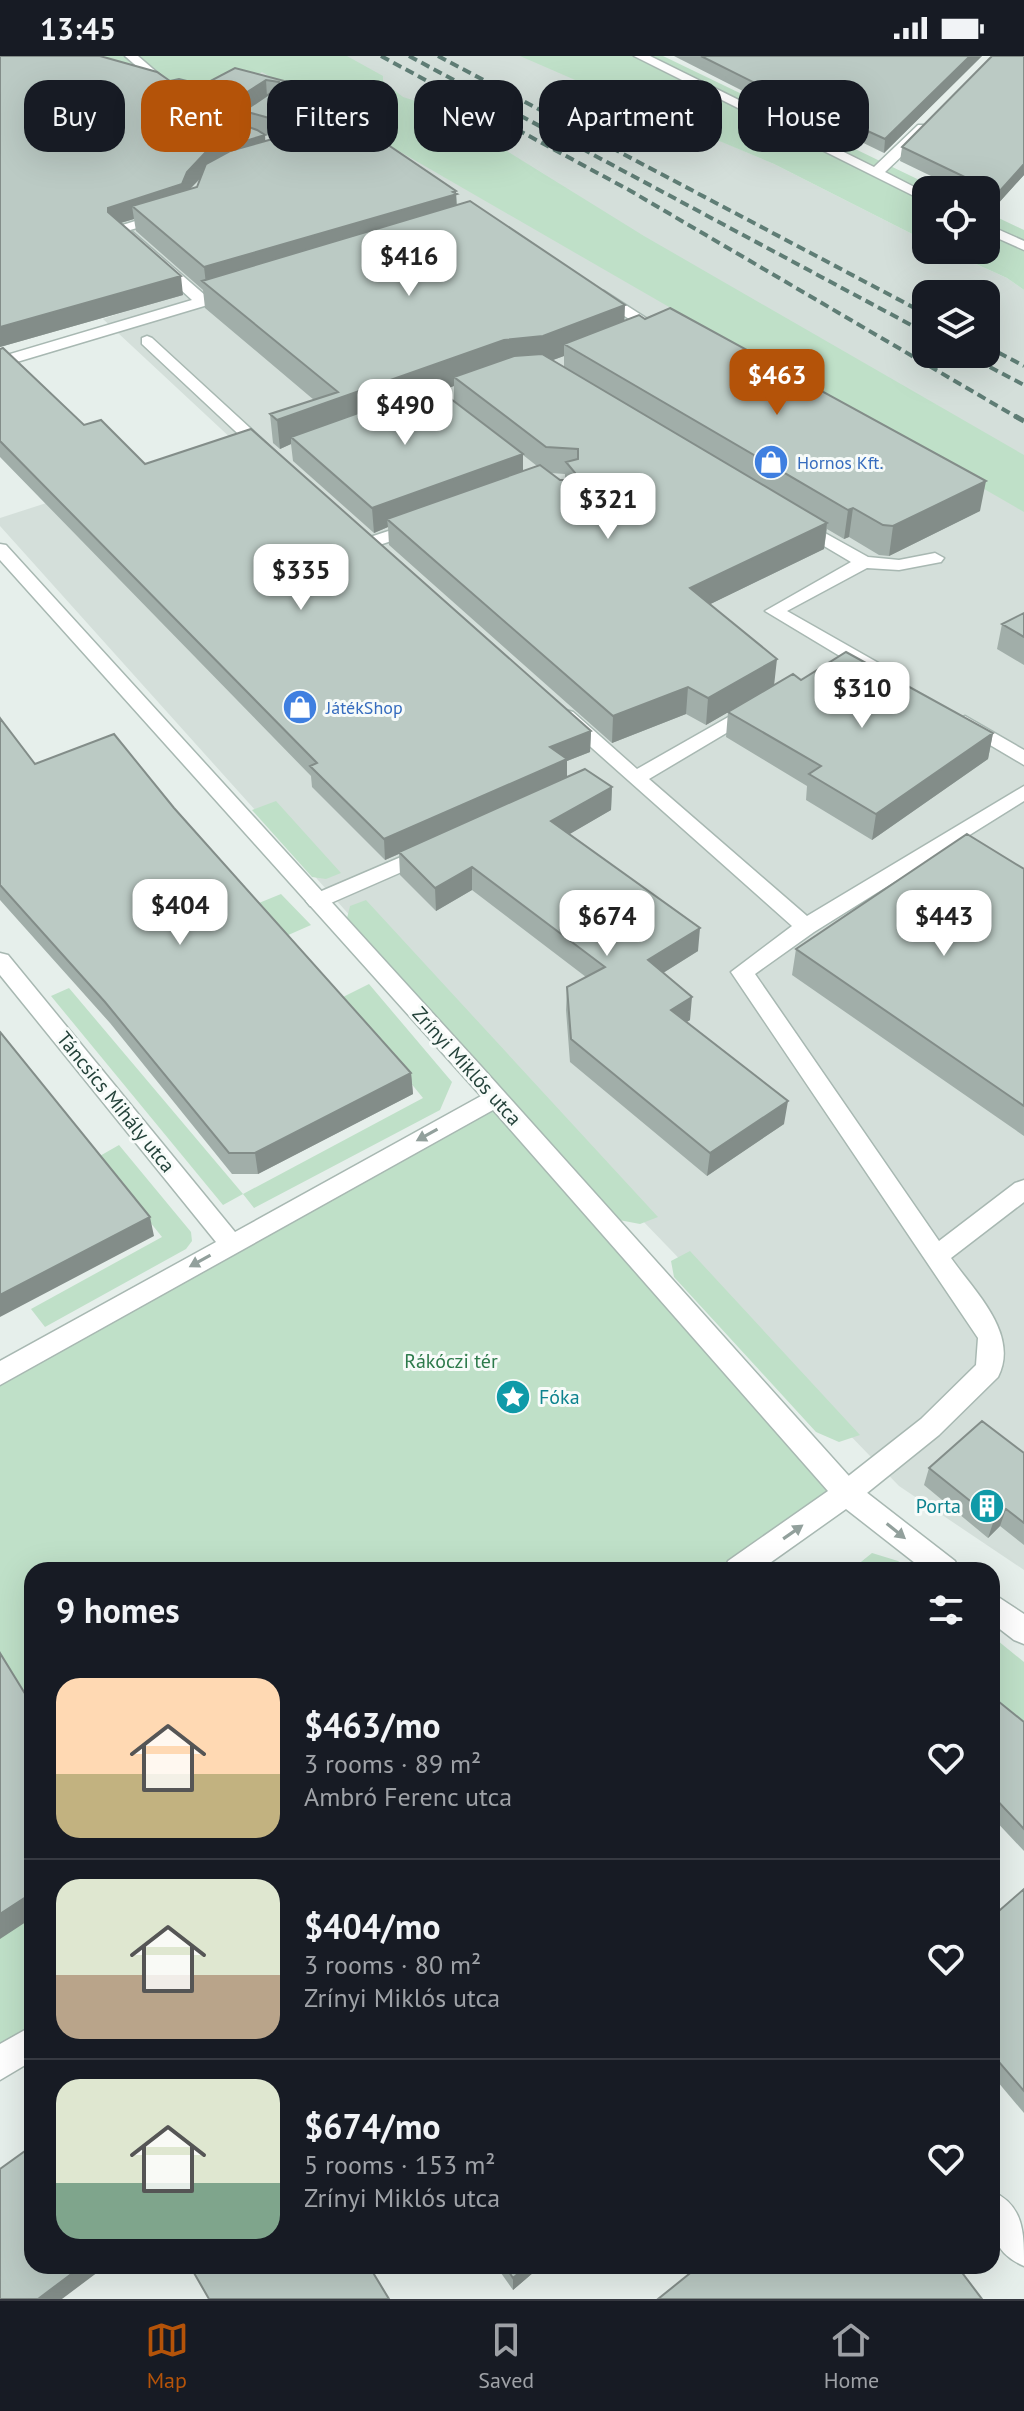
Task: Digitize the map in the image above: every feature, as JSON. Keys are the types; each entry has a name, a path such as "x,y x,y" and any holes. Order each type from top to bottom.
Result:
{"street":[{"path":"131,56 160,80"},
{"path":"640,56 912,191"},
{"path":"876,173 930,121"},
{"path":"179,211 120,228 203,302"},
{"path":"1000,235 1024,246"},
{"path":"581,282 655,329"},
{"path":"0,362 234,293"},
{"path":"147,341 284,461"},
{"path":"784,514 864,562 899,565 935,558"},
{"path":"370,543 442,517"},
{"name":"Zrínyi Miklós utca","path":"0,549 496,1098 847,1493 935,1562"},
{"path":"864,562 774,611 889,677"},
{"path":"822,669 849,653"},
{"path":"636,778 769,700"},
{"path":"555,707 806,927"},
{"path":"955,717 1024,759"},
{"path":"749,1562 847,1493 930,1427 989,1369 991,1336 742,972 806,927 1024,792"},
{"path":"317,901 449,843"},
{"name":"Táncsics Mihály utca","path":"0,960 231,1244"},
{"path":"0,1374 496,1098"},
{"path":"938,1255 1024,1189"},
{"path":"1000,1612 1024,1631"},
{"path":"0,2063 24,2047"},
{"path":"1000,2218 1024,2248"}],"shaded area":[{"path":"259,56 523,56 579,80 539,80 539,152 722,152 722,142 738,149 738,152 746,152 774,164 912,234 912,264 976,264 1007,278 1024,290 1024,1570 899,1486 379,948 0,526 0,518 235,442 103,319 170,296 87,223 141,144 141,152 251,152 251,80 225,80"}],"green space":[{"path":"44,56 347,56 383,76 383,80 276,80 262,72 247,80 141,80 141,116 125,112 125,80 24,82 0,75"},
{"path":"520,56 663,56 713,80 575,80"},
{"path":"722,85 738,92 738,149 722,142"},
{"path":"398,93 414,101 414,152 508,152 644,236 1024,455 1024,512 398,151"},
{"path":"745,152 861,152 912,176 912,234"},
{"path":"1000,219 1024,230 1024,290 1007,278 976,264 1000,264"},
{"path":"276,801 341,873 326,879 312,877 252,810"},
{"path":"281,894 311,925 277,940 247,908"},
{"path":"366,900 658,1217 640,1224 619,1220 347,918 350,906"},
{"path":"369,984 452,1082 440,1110 254,1208 243,1194 423,1098 370,1033 333,1002"},
{"path":"69,988 243,1194 223,1205 51,996"},
{"name":"Rákóczi tér","path":"496,1098 847,1493 749,1562 24,1562 24,2047 0,2063 0,1374"},
{"path":"119,1145 191,1232 192,1241 186,1249 45,1327 31,1309 162,1237 98,1157"},
{"path":"690,1251 860,1435 839,1442 816,1432 674,1277 671,1261"},
{"path":"872,1553 899,1562 861,1562"},
{"path":"1000,1642 1024,1662 1024,1725 1000,1706"}],"building":[{"path":"0,56 100,56 157,72 169,80 141,80 141,152 208,152 187,172 182,184 108,208 108,212 181,276 0,327"},
{"path":"701,56 970,56 885,139 869,132 869,80 749,80"},
{"path":"992,56 1024,56 1024,164 1000,191 1000,176 963,176 902,147"},
{"path":"235,68 281,80 266,80 251,90 251,80 212,80"},
{"path":"267,95 267,117 251,113 251,106"},
{"path":"251,128 257,130 265,135 251,139"},
{"path":"267,141 267,152 398,152 457,194 204,267 132,206 197,187 206,164 228,152 251,152 251,145"},
{"path":"470,201 625,305 543,336 504,340 277,420 270,414 338,392 202,281"},
{"path":"670,308 986,481 893,526 883,525 853,508 848,510 564,344 639,315 645,319"},
{"path":"3,348 84,425 101,420 145,464 251,429 591,731 550,747 567,759 384,839 310,766 317,763 0,441 0,349"},
{"path":"542,354 827,523 690,588 777,659 708,698 688,687 613,716 387,519 540,465 560,480 572,480 576,474 566,462 578,459 578,449 546,447 454,377 514,356"},
{"path":"434,386 523,454 372,508 291,437"},
{"path":"1024,613 1024,637 1002,624"},
{"path":"846,652 993,733 876,814 809,774 821,766 728,712 793,674 801,680"},
{"path":"0,718 35,764 114,734 174,808 411,1073 255,1153 229,1153 105,1002 0,885"},
{"path":"585,769 612,787 551,821 700,928 648,960 692,997 671,1010 788,1101 710,1153 571,1039 567,987 605,967 472,867 435,888 399,852"},
{"path":"967,834 1024,869 1024,1106 796,949"},
{"path":"0,1032 150,1217 0,1295"},
{"name":"Porta","path":"982,1421 1024,1453 1024,1523 1006,1509 994,1520 929,1468"},
{"path":"0,1653 24,1692 24,1898 0,1914"},
{"path":"1000,1703 1024,1722 1024,1829 1000,1804"},
{"path":"1024,1889 1024,2091 1000,2063 1000,1910"},
{"path":"24,2152 24,2274 71,2274 38,2299 0,2299 0,2169"},
{"path":"195,2274 374,2274 389,2299 209,2299"},
{"path":"689,2274 963,2274 982,2299 658,2299"}],"railway":[{"path":"381,56 629,190 1018,418"},
{"path":"409,56 912,325"},
{"path":"438,56 912,307"},
{"path":"1000,353 1024,366"},
{"path":"992,368 1024,385"},
{"path":"1015,416 1024,421"}],"place":[{"name":"Hornos Kft.","path":"771,462"},
{"name":"JátékShop","path":"300,707"},
{"name":"Fóka","path":"513,1397"},
{"name":"Porta","path":"987,1506"}]}
